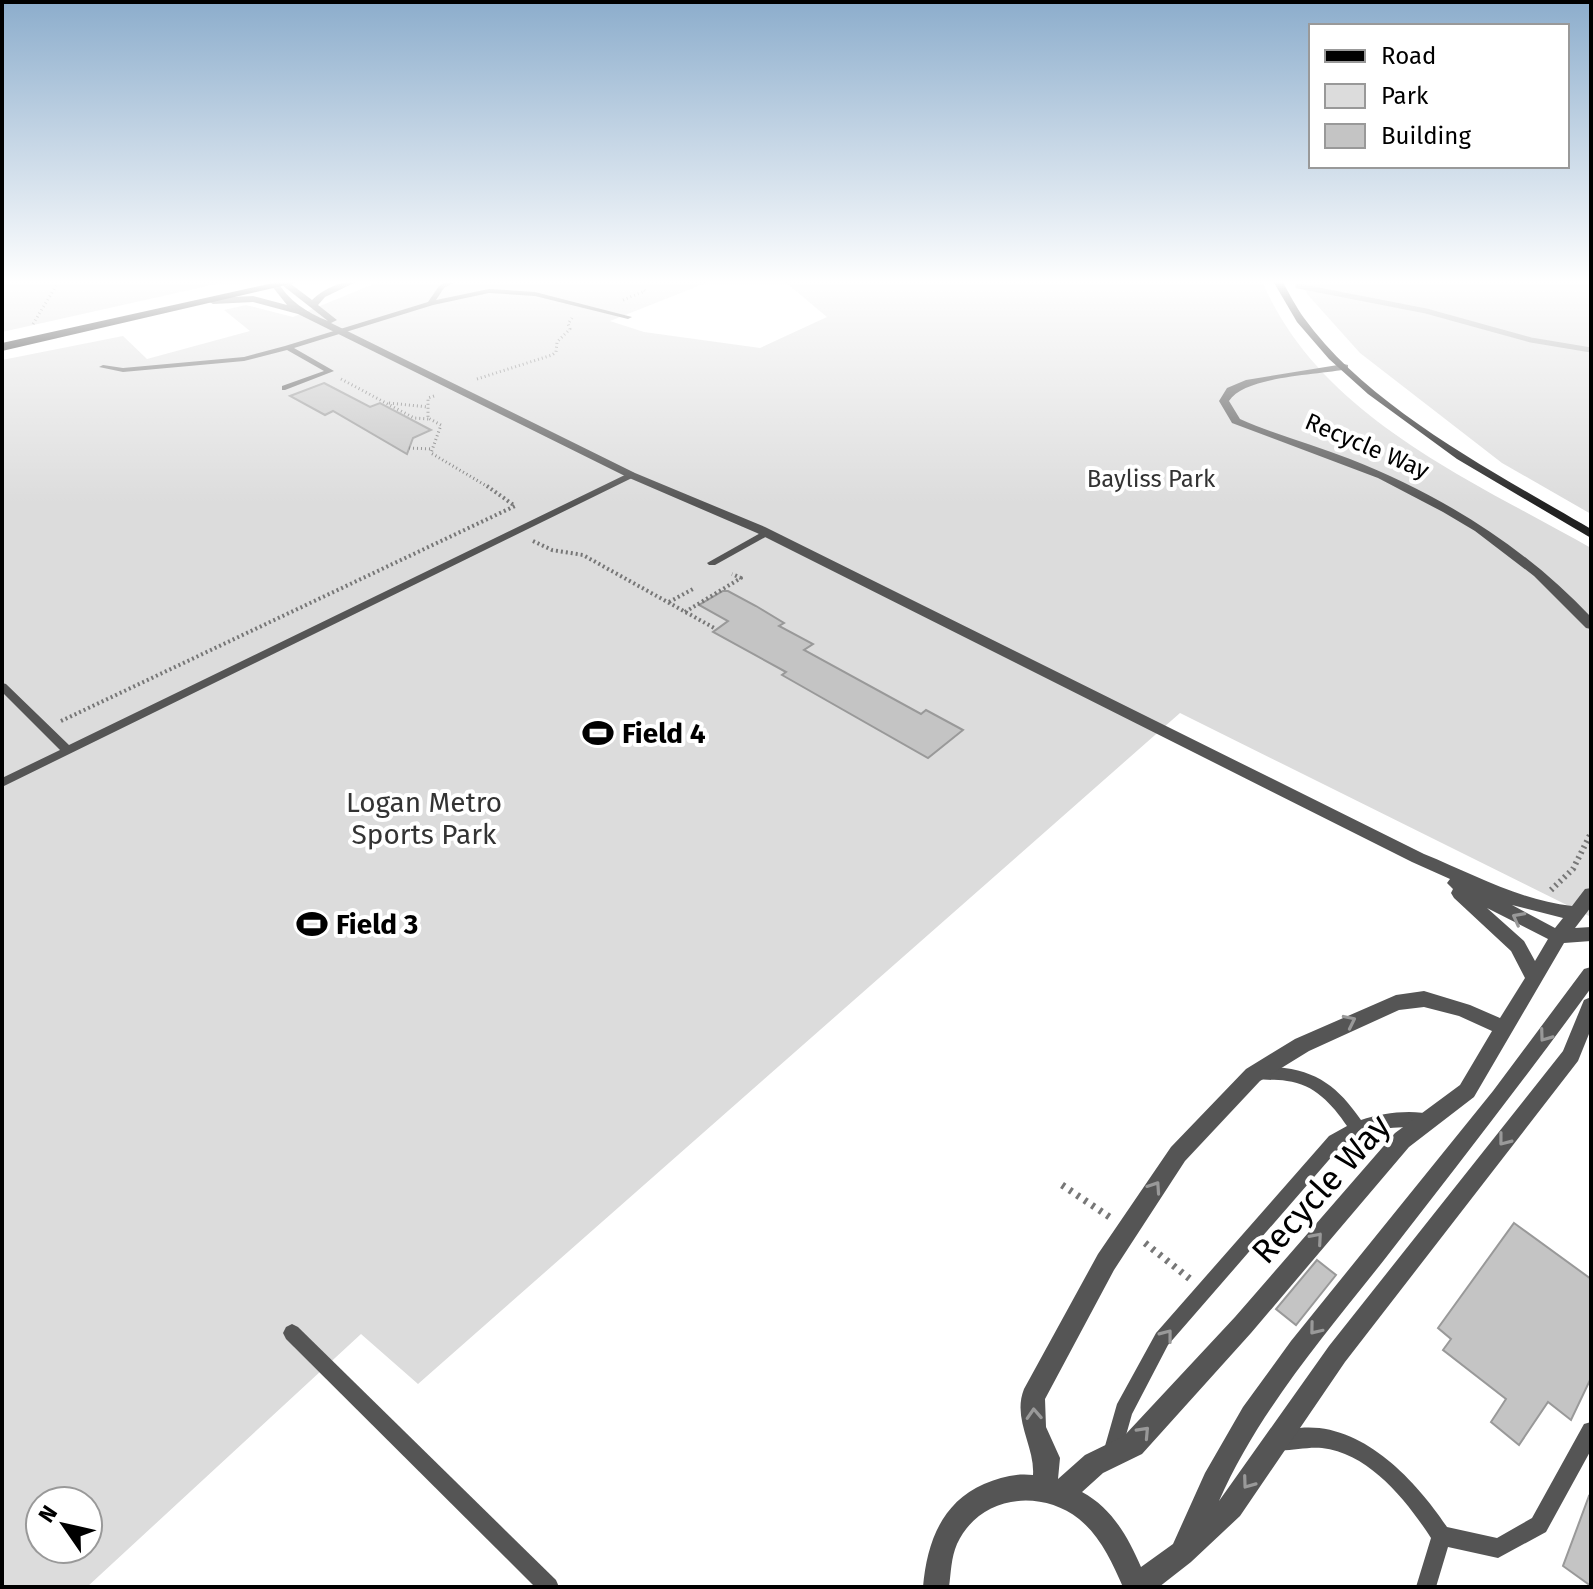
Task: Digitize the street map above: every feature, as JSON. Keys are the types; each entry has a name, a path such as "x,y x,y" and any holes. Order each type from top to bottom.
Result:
{"street":[{"path":"392,355 631,475 766,533 1418,858 1502,894 1540,906 1578,913"},
{"path":"1332,355 1404,416 1476,466 1591,534"},
{"name":"Recycle Way","path":"1344,367 1250,382 1231,390 1224,401 1236,421 1350,462 1454,514 1537,570 1591,625"},
{"path":"1418,858 1522,921 1559,936 1591,934"},
{"path":"1442,875 1518,946 1534,978"},
{"name":"Recycle Way","path":"1052,1492 1094,1464 1133,1445 1243,1325 1402,1140 1467,1091 1559,936 1591,894"},
{"path":"1182,1553 1214,1482 1252,1416 1299,1349 1500,1097 1591,974"},
{"path":"1052,1492 1047,1458 1034,1427 1033,1398 1046,1370 1106,1262 1178,1154 1253,1075 1302,1045 1396,1003 1424,999 1463,1010 1505,1028"},
{"path":"936,1587 936,1570 946,1536 965,1509 991,1491 1020,1486 1052,1492 1078,1503 1103,1525 1123,1554 1136,1587 1200,1539 1231,1507 1279,1442 1337,1354 1571,1055 1591,1005"}],"lane":[{"path":"103,367 123,370 218,363 255,355"},
{"path":"300,355 328,372"},
{"path":"285,388 328,372"},
{"path":"2,783 631,475"},
{"path":"712,563 766,533"},
{"path":"2,686 68,751"},
{"path":"1253,1075 1285,1072 1310,1080 1330,1092 1356,1126"},
{"path":"1111,1456 1124,1411 1162,1339 1335,1141 1356,1126 1429,1120"},
{"path":"292,1333 549,1587"},
{"path":"1279,1442 1312,1437 1343,1443 1385,1470 1421,1503 1441,1536 1498,1548 1539,1525 1591,1431"},
{"path":"1426,1587 1441,1536"}],"path":[{"path":"473,381 552,355"},
{"path":"45,729 515,506 478,479 431,453 441,425 430,419 414,418 328,372"},
{"path":"430,419 428,398 437,395"},
{"path":"385,402 428,407"},
{"path":"409,448 432,449"},
{"path":"544,547 583,555 716,629"},
{"path":"684,612 741,578 732,574"},
{"path":"668,603 693,589"},
{"path":"1540,906 1542,896 1556,888 1573,869 1591,833"}],"green space":[{"name":"Logan Metro Sports Park","path":"26,355 143,355 147,359 161,355 1309,355 1360,407 1403,440 1591,548 1591,917 1180,713 418,1384 361,1334 87,1587 2,1587 2,360"},
{"path":"1363,355 1591,355 1591,514 1502,463"}],"building":[{"path":"324,383 370,407 380,403 431,430 413,438 407,454 333,411 325,415 290,396"},
{"path":"723,591 756,606 784,623 779,626 813,644 804,650 921,714 926,710 963,730 928,758 782,675 786,672 713,632 728,621 699,605"},
{"path":"1514,1223 1591,1279 1591,1378 1571,1420 1548,1402 1519,1445 1491,1422 1506,1399 1443,1350 1451,1339 1438,1328"},
{"path":"1317,1260 1336,1275 1296,1325 1276,1309"},
{"path":"1591,1497 1591,1586 1563,1566"}],"place":[{"name":"Field 4","path":"598,733"},
{"name":"Field 3","path":"312,924"}],"park label":[{"name":"Bayliss Park","path":"1151,479"}]}
